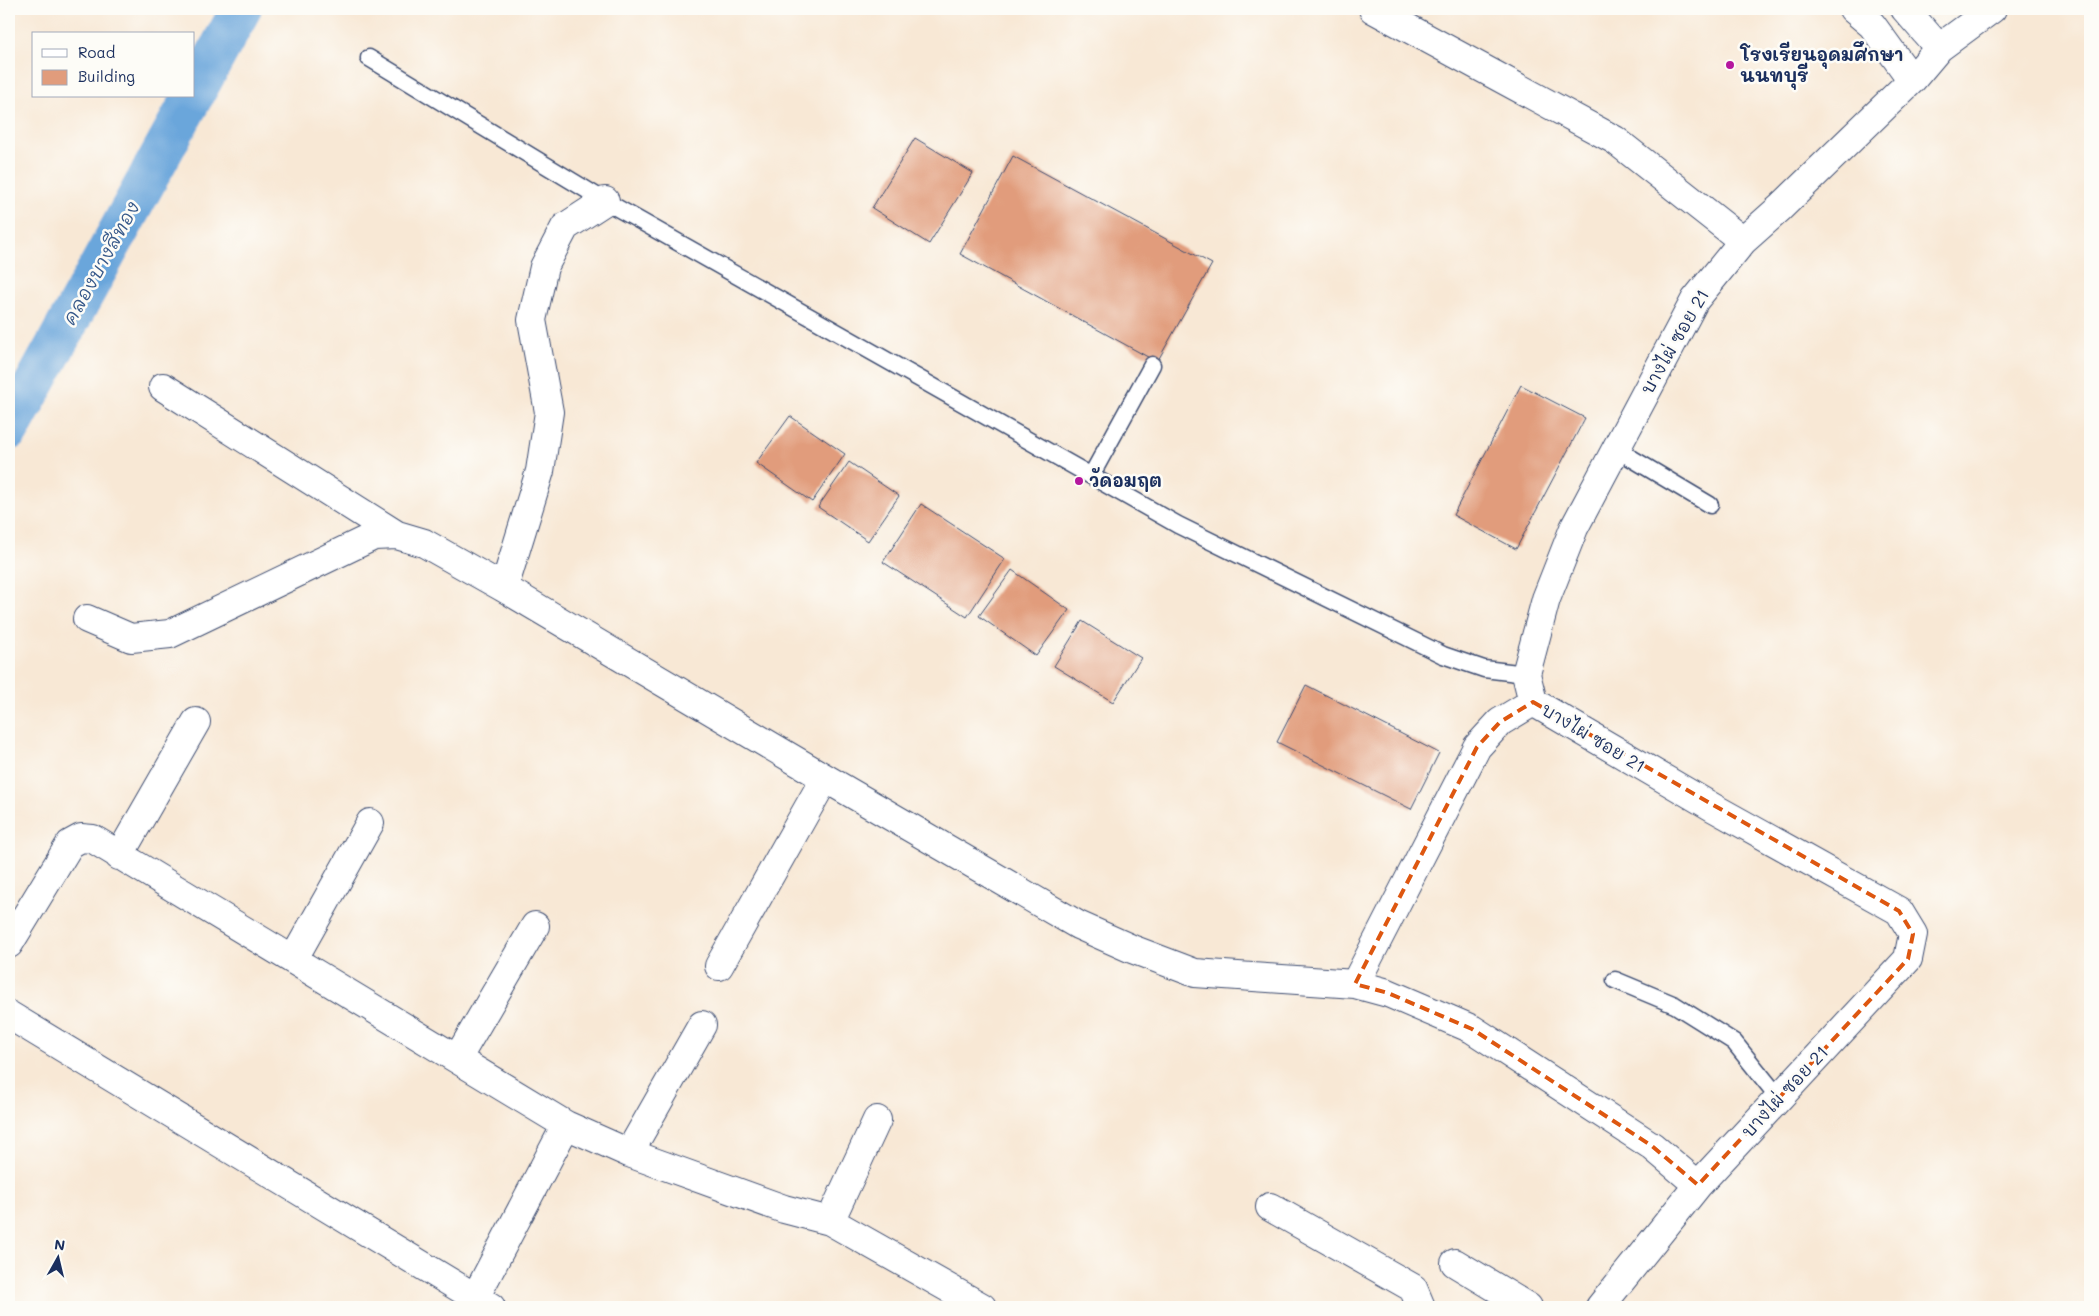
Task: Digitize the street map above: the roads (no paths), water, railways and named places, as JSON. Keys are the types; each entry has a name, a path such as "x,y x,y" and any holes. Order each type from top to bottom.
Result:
{"street":[{"path":"1373,9 1615,140 1743,241"},
{"path":"1853,9 1872,25 1912,80"},
{"path":"1906,9 1938,48"},
{"name":"บางไผ่ ซอย 21","path":"1600,1307 1698,1185 1908,960 1913,934 1899,912 1714,808 1533,702 1526,674 1546,599 1574,528 1694,300 1743,241 1780,208 1912,80 1938,48 1992,9"},
{"path":"504,588 540,471 549,412 532,320 544,266 565,227 605,201"},
{"path":"163,388 397,535 424,544 504,588 825,778 1078,924 1132,949 1195,972 1355,984 1388,992 1472,1029 1652,1146 1698,1185"},
{"path":"87,619 131,638 170,634 374,536 397,535"},
{"path":"1355,984 1477,747 1500,722 1533,702"},
{"path":"119,856 196,722"},
{"path":"719,966 825,778"},
{"path":"293,960 370,823"},
{"path":"9,944 16,917 70,844 81,838 93,839 566,1125 628,1153 784,1209 830,1221 982,1307"},
{"path":"457,1059 535,926"},
{"path":"9,1015 483,1303 566,1125"},
{"path":"628,1153 702,1024"},
{"path":"830,1221 877,1120"},
{"path":"1270,1207 1413,1288 1421,1307"},
{"path":"1455,1263 1528,1307"}],"lane":[{"path":"369,58 605,201 1178,525 1443,655 1484,669 1526,674"},
{"path":"1091,476 1152,365"},
{"path":"1616,449 1710,505"},
{"path":"1615,980 1675,1005 1734,1042 1779,1098"}],"waterway":[{"name":"คลองบางสีทอง","path":"195,93 241,9"},
{"name":"คลองบางสีทอง","path":"9,430 192,98"}],"place":[{"name":"โรงเรียนอุดมศึกษา นนทบุรี","path":"1730,65"},
{"name":"วัดอมฤต","path":"1079,481"}]}
